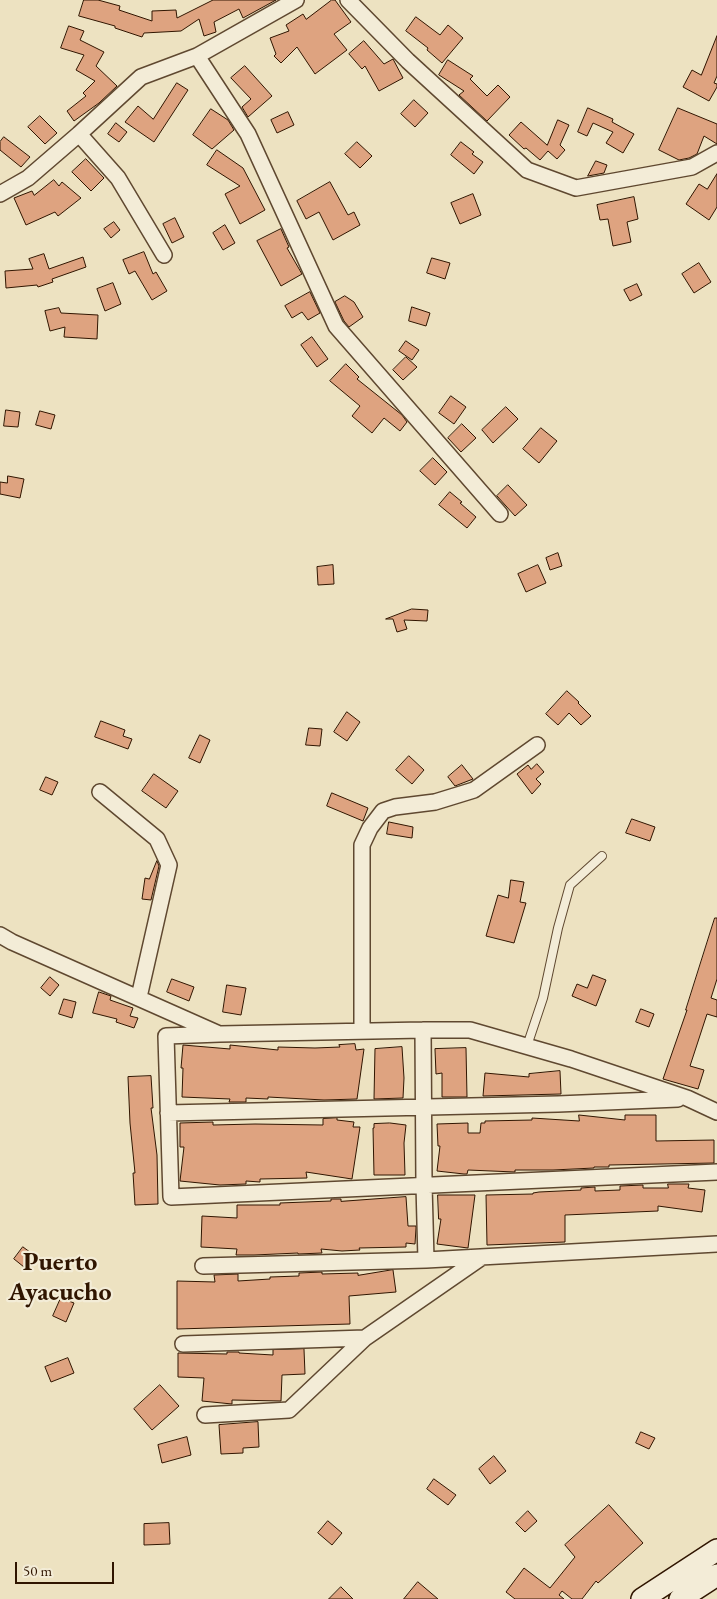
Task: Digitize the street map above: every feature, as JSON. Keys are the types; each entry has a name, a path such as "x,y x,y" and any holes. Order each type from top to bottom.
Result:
{"main road":[{"path":"642,1599 717,1550"},
{"path":"680,1599 717,1575"}],"street":[{"path":"0,194 28,178 142,77 197,56 296,0"},
{"path":"348,0 408,61 527,170 576,188 692,167 717,153"},
{"path":"197,56 248,134 336,326 500,514"},
{"path":"79,134 118,178 164,255"},
{"path":"362,1031 362,845 370,828 383,811 395,807 435,802 474,790 538,745"},
{"path":"100,792 157,839 169,865 139,997"},
{"path":"0,935 220,1034"},
{"path":"423,1030 426,1260"},
{"path":"717,1112 687,1098 571,1059 470,1030 166,1036 171,1197 717,1172"},
{"path":"168,1113 558,1104 687,1098"},
{"path":"203,1266 426,1260 717,1244"},
{"path":"205,1415 289,1410 365,1338 483,1256"},
{"path":"183,1344 365,1338"}],"lane":[{"path":"527,1046 543,998 558,928 570,885 602,856"}],"building":[{"path":"84,0 98,0 120,6 119,10 152,21 152,11 176,10 177,18 213,0 276,0 243,18 239,9 214,22 216,32 204,36 199,19 181,31 144,33 142,37 115,28 115,26 79,16"},
{"path":"332,0 335,0 351,22 334,34 347,50 315,74 297,47 281,63 274,56 276,54 270,38 289,31 286,25 303,14 306,19"},
{"path":"416,17 440,35 448,25 463,38 442,63 427,50 428,48 406,31"},
{"path":"69,26 84,31 80,40 104,52 96,66 117,86 99,103 74,121 67,111 86,96 83,93 95,81 76,70 84,55 61,48"},
{"path":"717,36 717,76 714,83 717,84 717,87 709,101 683,87 692,70 701,75"},
{"path":"364,41 384,64 393,59 403,78 379,91 365,66 362,69 349,54"},
{"path":"448,60 473,76 470,79 487,96 498,85 510,97 487,121 459,95 464,91 439,75"},
{"path":"245,66 272,96 248,117 242,107 251,99 231,78"},
{"path":"177,83 188,90 154,142 125,122 138,106 153,119"},
{"path":"414,100 428,113 415,127 401,114"},
{"path":"588,108 613,119 612,122 634,134 623,153 606,143 613,132 593,123 587,136 578,132"},
{"path":"678,108 717,124 717,144 704,136 697,154 679,160 659,150"},
{"path":"211,109 228,120 234,130 212,149 193,135"},
{"path":"288,112 294,125 277,133 271,120"},
{"path":"40,116 57,133 45,144 28,127"},
{"path":"558,120 569,125 560,145 565,150 557,159 548,151 540,160 509,135 521,122 547,145"},
{"path":"116,123 127,132 119,142 108,134"},
{"path":"4,137 30,157 21,167 0,150 0,142"},
{"path":"357,142 372,156 360,168 345,154"},
{"path":"461,142 483,162 474,174 451,155"},
{"path":"217,150 243,168 265,210 240,224 225,194 240,186 207,165"},
{"path":"86,159 104,178 91,191 72,172"},
{"path":"596,161 607,165 604,173 588,176"},
{"path":"717,174 717,207 709,220 686,204 699,184 707,189"},
{"path":"54,180 59,186 62,182 81,198 58,216 55,212 26,225 14,198 32,191 34,195"},
{"path":"330,182 348,215 354,212 360,225 333,240 319,212 306,219 297,201"},
{"path":"473,194 481,215 460,224 451,203"},
{"path":"634,197 638,219 627,222 631,242 613,246 608,219 600,220 597,205"},
{"path":"175,218 184,237 172,243 163,224"},
{"path":"114,222 120,230 111,238 104,229"},
{"path":"225,225 235,243 223,250 213,233"},
{"path":"281,229 289,247 287,248 302,274 281,286 257,241"},
{"path":"144,252 153,274 156,272 167,291 152,300 135,271 129,274 123,260"},
{"path":"44,254 49,269 83,257 86,267 52,279 53,282 38,287 37,285 6,288 5,271 33,269 29,259"},
{"path":"432,258 450,263 445,279 427,273"},
{"path":"699,263 711,282 694,293 682,274"},
{"path":"113,283 121,304 105,311 97,289"},
{"path":"637,284 642,295 630,301 624,290"},
{"path":"310,292 320,313 308,320 302,312 292,318 285,306"},
{"path":"345,296 354,302 363,317 349,327 335,302"},
{"path":"412,307 430,313 426,326 409,321"},
{"path":"59,308 61,313 98,315 97,339 64,337 65,327 50,331 45,311"},
{"path":"312,337 328,359 317,367 301,345"},
{"path":"406,341 419,350 412,360 399,351"},
{"path":"406,357 417,367 403,380 393,370"},
{"path":"346,364 359,377 357,379 402,415 407,422 400,431 384,418 372,433 352,416 360,406 330,381"},
{"path":"451,396 466,407 454,424 439,413"},
{"path":"506,407 518,419 493,443 482,430"},
{"path":"6,410 20,412 18,427 4,426"},
{"path":"40,411 55,415 51,429 36,425"},
{"path":"462,424 476,438 461,452 448,438"},
{"path":"541,428 557,441 539,463 523,449"},
{"path":"433,458 447,472 435,485 420,471"},
{"path":"8,476 24,479 20,498 0,494 0,482 7,483"},
{"path":"508,485 527,505 515,516 497,496"},
{"path":"450,492 476,517 467,528 439,505"},
{"path":"558,553 562,566 550,570 546,558"},
{"path":"333,565 334,584 318,585 317,567"},
{"path":"538,565 546,583 526,592 518,574"},
{"path":"412,609 428,610 427,621 404,620 407,629 397,632 393,619 386,619"},
{"path":"567,691 591,716 581,725 569,713 558,725 546,714"},
{"path":"347,712 360,722 347,741 334,732"},
{"path":"101,721 125,730 123,736 132,739 128,749 95,737"},
{"path":"309,728 322,729 320,746 306,745"},
{"path":"200,735 210,740 200,763 189,758"},
{"path":"409,756 424,770 412,784 396,770"},
{"path":"537,764 544,772 536,779 541,784 532,794 517,774 528,765 531,769"},
{"path":"462,765 473,779 455,786 448,777"},
{"path":"154,774 178,791 166,808 142,791"},
{"path":"46,777 58,782 52,795 40,790"},
{"path":"332,793 368,808 363,821 327,806"},
{"path":"632,819 655,827 650,841 626,833"},
{"path":"389,822 413,827 412,838 387,834"},
{"path":"157,861 159,866 151,900 142,899 145,878 149,879"},
{"path":"511,880 524,882 520,902 526,903 514,943 486,936 498,895 508,898"},
{"path":"715,918 717,918 717,979 711,998 717,1000 717,1017 707,1014 690,1066 704,1070 698,1089 663,1079 687,1010"},
{"path":"593,975 606,980 596,1006 572,996 577,984 587,988"},
{"path":"50,977 59,985 50,996 41,988"},
{"path":"172,979 194,987 189,1001 167,992"},
{"path":"227,985 246,988 241,1015 223,1012"},
{"path":"99,992 111,996 110,1000 133,1008 130,1016 138,1018 134,1028 116,1022 117,1019 93,1013"},
{"path":"64,999 76,1002 72,1018 59,1014"},
{"path":"641,1009 654,1014 649,1027 636,1022"},
{"path":"355,1044 356,1050 364,1049 357,1099 324,1100 268,1097 268,1099 246,1098 246,1102 229,1102 230,1099 182,1097 183,1068 181,1068 183,1045 230,1049 230,1045 278,1050 278,1047 315,1048"},
{"path":"402,1047 403,1098 374,1099 375,1049"},
{"path":"466,1048 467,1097 442,1097 442,1073 436,1074 435,1049"},
{"path":"560,1071 561,1094 483,1096 485,1073 529,1077 529,1074"},
{"path":"151,1076 153,1108 151,1108 157,1155 158,1204 135,1205 133,1173 135,1173 128,1077"},
{"path":"579,1115 625,1120 625,1115 656,1115 656,1141 714,1140 714,1163 609,1165 609,1167 594,1168 515,1170 515,1172 468,1170 467,1174 437,1171 440,1146 438,1146 437,1124 468,1123 468,1133 480,1133 481,1123 485,1123 485,1121 532,1120 532,1118 579,1121"},
{"path":"337,1118 337,1120 354,1122 353,1127 360,1127 352,1179 306,1172 307,1178 260,1179 260,1182 246,1181 246,1184 220,1185 180,1181 184,1147 180,1147 180,1123 213,1122 213,1125 323,1125 323,1119"},
{"path":"374,1124 406,1125 404,1143 405,1175 374,1175"},
{"path":"668,1184 689,1184 688,1188 705,1190 702,1212 658,1206 658,1211 565,1215 565,1242 487,1245 486,1195 533,1194 595,1187 595,1191 620,1190 620,1186 643,1185 643,1188 668,1188"},
{"path":"438,1195 475,1195 468,1248 437,1244 441,1219 439,1219"},
{"path":"406,1197 408,1226 416,1226 416,1228 415,1244 406,1243 406,1247 359,1248 360,1250 342,1251 321,1249 322,1253 236,1255 237,1249 201,1247 202,1216 237,1218 237,1205 280,1205 280,1203 331,1201 331,1199 341,1199 341,1201"},
{"path":"23,1247 34,1255 24,1267 14,1259"},
{"path":"393,1270 396,1292 349,1296 350,1324 177,1329 177,1281 215,1282 214,1275 238,1274 238,1281 299,1276 299,1273 358,1273 358,1275"},
{"path":"61,1298 74,1303 66,1322 53,1316"},
{"path":"304,1349 305,1374 282,1375 281,1401 232,1400 232,1404 202,1401 204,1378 178,1377 178,1353 227,1354 227,1352 239,1352 273,1355 273,1350"},
{"path":"68,1358 74,1373 51,1382 45,1367"},
{"path":"160,1385 179,1406 152,1430 134,1409"},
{"path":"258,1422 259,1447 243,1448 243,1453 221,1454 219,1425"},
{"path":"641,1432 655,1438 649,1449 636,1443"},
{"path":"187,1437 191,1455 162,1463 158,1445"},
{"path":"494,1456 506,1471 490,1484 479,1469"},
{"path":"434,1479 456,1495 448,1505 427,1489"},
{"path":"609,1505 643,1543 598,1583 596,1581 582,1599 572,1599 562,1591 559,1595 564,1599 515,1599 506,1592 524,1568 550,1588 575,1557 565,1545"},
{"path":"528,1511 537,1521 525,1532 516,1523"},
{"path":"328,1521 342,1533 332,1545 318,1533"},
{"path":"169,1523 170,1544 144,1545 144,1524"},
{"path":"418,1582 438,1599 404,1599"},
{"path":"341,1587 353,1599 329,1599"}],"district":[{"name":"Puerto Ayacucho","path":"60,1278"}]}
